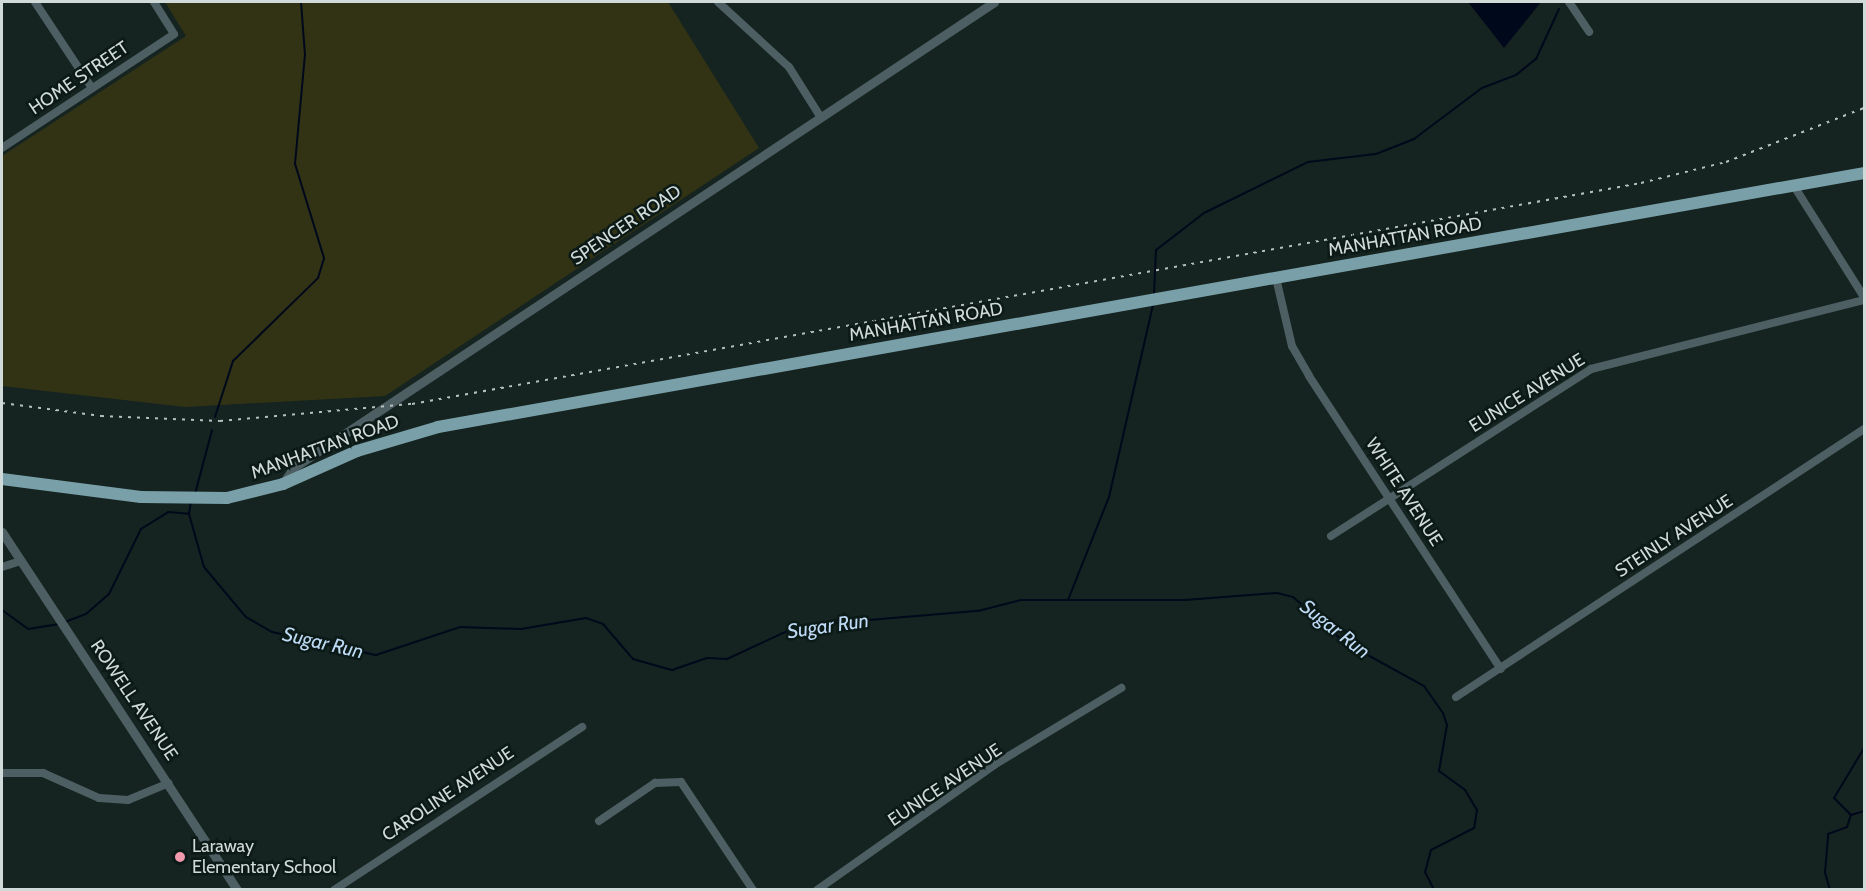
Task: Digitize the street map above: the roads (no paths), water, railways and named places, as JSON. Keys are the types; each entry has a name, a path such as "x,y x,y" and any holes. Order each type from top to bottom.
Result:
{"main road":[{"name":"MANHATTAN ROAD","path":"2,479 191,500 283,484 357,451 438,427 1864,173"}],"street":[{"path":"35,2 92,88"},
{"name":"HOME STREET","path":"2,146 174,34 154,2"},
{"path":"718,2 789,67 820,116"},
{"name":"SPENCER ROAD","path":"283,484 292,468 994,2"},
{"path":"1569,2 1589,32"},
{"path":"1794,186 1864,298"},
{"name":"WHITE AVENUE","path":"1276,278 1292,346 1501,669"},
{"name":"EUNICE AVENUE","path":"1331,536 1591,369 1864,298"},
{"name":"STEINLY AVENUE","path":"1501,669 1864,429"},
{"name":"ROWELL AVENUE","path":"2,532 170,783 237,890"},
{"path":"2,567 20,561"},
{"path":"1456,697 1501,669"},
{"name":"EUNICE AVENUE","path":"817,890 994,765 1121,688"},
{"name":"CAROLINE AVENUE","path":"334,890 582,727"},
{"path":"2,772 43,773 99,798 128,800 170,783"},
{"path":"599,821 672,778 686,785 753,890"}],"water":[{"path":"1468,2 1541,2 1504,48"}],"waterway":[{"path":"215,417 233,361 318,278 324,258 295,164 305,55 301,2"},
{"path":"1154,294 1156,250 1204,213 1308,162 1376,154 1414,139 1482,88 1516,75 1536,59 1559,9"},
{"path":"1068,600 1109,497 1153,305"},
{"path":"195,494 212,430"},
{"path":"189,514 191,502"},
{"name":"Sugar Run","path":"65,622 86,614 109,594 141,529 168,512 189,514"},
{"name":"Sugar Run","path":"189,514 204,567 246,617 272,632 376,655 460,627 521,629 586,618 603,624 633,659 672,670 707,658 727,659 798,626 978,611 1021,600 1185,600 1277,593 1293,597 1344,642 1424,686 1443,713 1447,725 1439,771 1465,790 1477,810 1474,828 1431,850 1425,872 1434,890"},
{"name":"Sugar Run","path":"2,610 28,629 60,624"},
{"name":"Sugar Run","path":"1851,815 1834,798 1864,748"},
{"path":"1851,815 1864,811"},
{"name":"Sugar Run","path":"1830,890 1825,872 1828,834 1847,827 1851,815"}],"railway":[{"path":"2,403 101,416 220,421 412,404 1641,183 1726,162 1864,108"}],"place":[{"name":"Laraway Elementary School","path":"180,857"}]}
